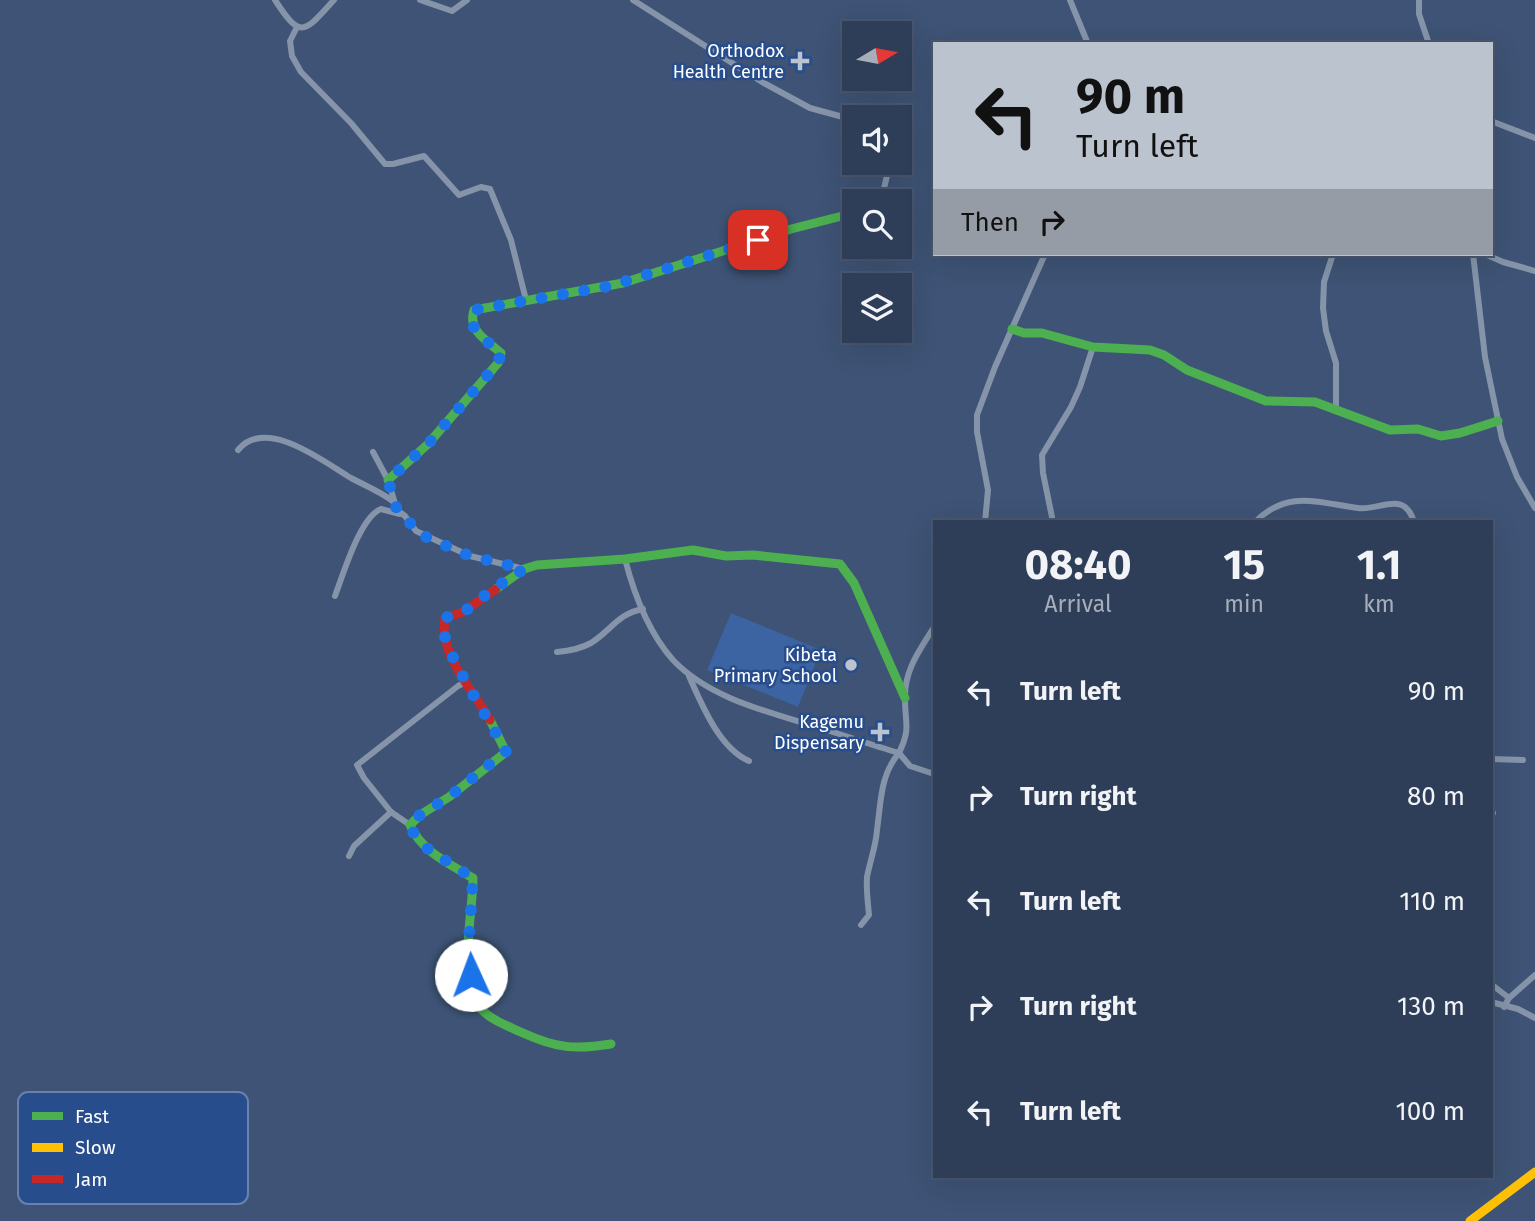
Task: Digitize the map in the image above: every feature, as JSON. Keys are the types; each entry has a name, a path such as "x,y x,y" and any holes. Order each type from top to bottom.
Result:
{"street":[{"path":"275,0 288,20 298,27 313,23 334,0"},
{"path":"420,0 452,11 467,0"},
{"path":"633,0 762,82 810,108 842,117"},
{"path":"1070,0 1087,42"},
{"path":"1419,0 1419,13 1428,42"},
{"path":"298,27 290,45 297,66 385,164 424,156 458,195 481,187 490,189 511,240 526,300"},
{"path":"1493,122 1535,138"},
{"path":"388,480 428,444 498,363 501,353 474,327 471,319 473,312 480,308 623,283 791,229 842,216"},
{"path":"985,520 988,490 977,432 977,415 1044,256"},
{"path":"1332,256 1324,282 1323,308 1326,331 1336,363 1336,409"},
{"path":"1473,256 1485,357 1498,421 1510,461 1535,506"},
{"path":"1490,256 1535,271"},
{"path":"1012,329 1024,333 1042,333 1093,347 1150,350 1164,355 1186,370 1266,401 1306,401 1336,409 1390,430 1418,429 1441,436 1498,421"},
{"path":"1053,520 1042,455 1076,397 1093,347"},
{"path":"238,450 249,440 268,439 290,443 384,494 394,503"},
{"path":"373,452 388,480 397,510 416,531 470,556 524,569"},
{"path":"1258,520 1286,502 1306,500 1363,508 1387,502 1397,503 1409,512 1413,520"},
{"path":"335,596 371,515 381,509 405,516"},
{"path":"410,825 506,751 445,641 444,621 449,616 463,612 524,569 537,565 625,559 692,550 726,556 753,555 840,564 854,583 905,698 908,719 907,737 887,772 881,796 867,884 869,915 861,925"},
{"path":"625,559 643,609 659,642 688,674 744,703 899,753 910,766 933,774"},
{"path":"557,652 584,646 602,635 625,614 643,609"},
{"path":"905,698 911,662 933,629"},
{"path":"688,674 708,718 737,754 749,761"},
{"path":"466,682 357,765 391,812 410,825 414,834 429,850 473,878 469,938 471,975 474,996 483,1010 503,1023 559,1048 611,1044"},
{"path":"1493,759 1523,760"},
{"path":"349,856 354,846 391,812"},
{"path":"1504,1007 1509,998 1535,975"},
{"path":"1493,986 1509,998"},
{"path":"1493,1003 1518,1009 1535,1018"},
{"path":"1470,1221 1535,1172"}],"shaded area":[{"path":"731,613 821,650 798,707 707,670"}],"traffic: fast":[{"path":"388,480 428,444 498,363 501,353 476,330 473,324 474,310 623,283 791,229 842,216"},
{"path":"1012,329 1024,333 1042,333 1093,347 1150,350 1164,355 1187,370 1266,401 1315,402 1390,430 1418,429 1441,436 1498,421"},
{"path":"496,589 524,569 537,565 625,559 693,550 726,556 753,555 840,564 854,583 905,698"},
{"path":"490,720 506,752 410,825 429,850 473,878 468,943 472,992 478,1005 492,1018 535,1038 566,1046 611,1044"}],"traffic: slow":[{"path":"1470,1221 1535,1172"}],"traffic: jam":[{"path":"490,720 458,671 444,631 445,618 463,612 496,589"}],"place":[{"name":"Orthodox Health Centre","path":"800,61"},
{"name":"Kibeta Primary School","path":"851,665"},
{"name":"Kagemu Dispensary","path":"880,732"}],"route":[{"path":"471,975 469,938 473,878 423,845 410,825 506,751 457,667 445,641 443,628 444,621 449,616 463,612 524,569 470,556 416,531 397,510 388,480 428,444 498,363 501,353 474,327 471,319 474,310 631,281 655,271 758,240"}]}
